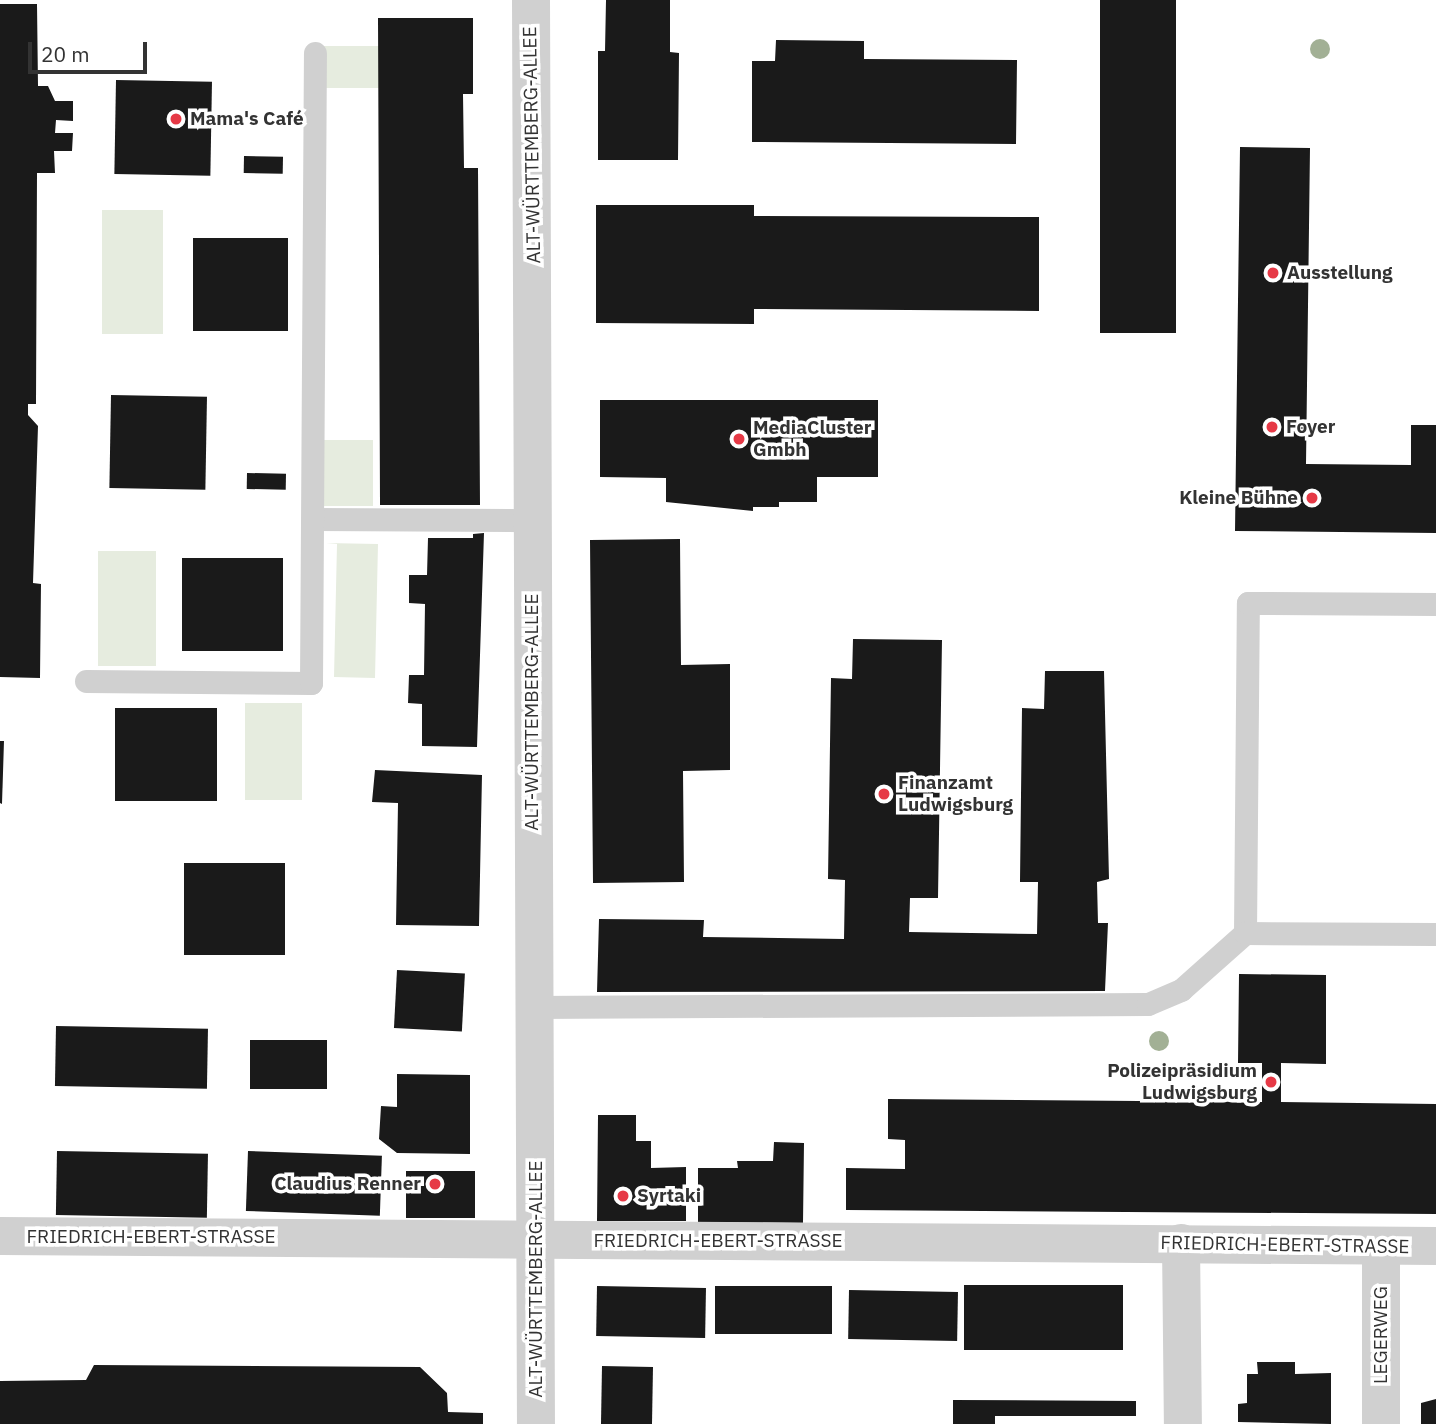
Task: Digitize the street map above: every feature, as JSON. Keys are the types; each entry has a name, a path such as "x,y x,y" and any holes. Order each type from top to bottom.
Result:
{"street":[{"name":"ALT-WÜRTTEMBERG-ALLEE","path":"531,0 532,1007 536,1424"},
{"name":"FRIEDRICH-EBERT-STRASSE","path":"0,1236 1436,1246"},
{"path":"1181,1243 1183,1424"},
{"name":"LEGERWEG","path":"1381,1246 1381,1424"}],"lane":[{"path":"86,681 311,683 315,53"},
{"path":"314,519 532,520"},
{"path":"1245,933 1248,603 1436,604"},
{"path":"532,1007 1148,1004 1181,990 1245,933 1436,934"}],"shaded area":[{"path":"322,46 381,46 381,88 322,88"},
{"path":"102,210 163,210 163,334 102,334"},
{"path":"323,440 373,440 373,506 323,506"},
{"path":"326,543 378,544 375,678 334,677 337,544"},
{"path":"98,551 156,551 156,666 98,666"},
{"path":"245,703 302,703 302,800 245,800"}],"building":[{"path":"606,0 670,0 670,52 679,53 678,160 598,160 598,51 605,51"},
{"path":"1100,0 1176,0 1176,333 1100,333"},
{"path":"0,4 37,4 38,86 48,86 55,101 73,101 73,121 56,120 55,133 73,133 72,151 54,151 55,173 37,173 36,404 28,404 28,415 38,426 33,583 41,584 40,678 0,677"},
{"path":"378,18 473,18 473,94 463,94 464,168 478,168 480,505 380,505"},
{"path":"776,40 864,41 864,59 1017,60 1016,144 752,142 752,61 775,61"},
{"path":"116,80 212,82 210,176 114,174"},
{"path":"1240,147 1310,148 1306,464 1411,465 1411,425 1436,425 1436,533 1235,531"},
{"path":"244,156 283,157 283,174 244,173"},
{"path":"596,205 754,205 754,216 1039,217 1039,311 754,309 754,324 596,323"},
{"path":"193,238 288,238 288,331 193,331"},
{"path":"111,395 207,397 205,490 109,488"},
{"name":"MediaCluster Gmbh","path":"600,400 878,400 878,477 817,477 817,502 779,502 779,507 753,507 753,511 666,502 666,478 600,477"},
{"path":"247,473 286,474 286,490 247,489"},
{"path":"484,533 477,747 422,746 422,704 408,703 409,675 424,675 425,604 409,603 409,575 427,575 428,538 473,538 473,534"},
{"path":"680,539 681,665 730,664 730,770 683,771 684,882 593,883 590,540"},
{"path":"182,558 283,558 283,651 182,651"},
{"name":"Finanzamt Ludwigsburg","path":"853,639 942,640 938,898 910,898 909,932 1037,934 1038,882 1020,882 1022,708 1044,709 1045,671 1104,671 1109,879 1097,882 1098,923 1108,923 1105,991 597,992 599,919 704,920 703,937 844,939 845,880 828,879 831,678 852,679"},
{"path":"115,708 217,708 217,801 115,801"},
{"path":"0,741 4,741 2,804 0,803"},
{"path":"375,770 482,775 479,926 396,925 398,803 372,802"},
{"path":"184,863 285,863 285,955 184,955"},
{"path":"397,970 465,974 462,1031 394,1028"},
{"name":"Polizeipräsidium Ludwigsburg","path":"1239,974 1326,975 1326,1064 1281,1063 1281,1102 1436,1104 1436,1214 846,1210 846,1168 905,1169 905,1140 888,1139 888,1099 1262,1102 1262,1063 1238,1063"},
{"path":"56,1026 208,1029 207,1089 55,1086"},
{"path":"250,1040 327,1040 327,1089 250,1089"},
{"path":"397,1074 470,1075 470,1154 397,1153 379,1139 381,1106 397,1107"},
{"path":"598,1115 636,1115 636,1141 651,1141 651,1168 686,1167 686,1221 597,1221"},
{"path":"774,1142 804,1143 803,1223 698,1222 698,1168 738,1168 737,1161 773,1161"},
{"path":"57,1151 208,1154 207,1218 56,1215"},
{"path":"248,1151 382,1156 380,1216 246,1211"},
{"path":"406,1171 475,1171 475,1218 406,1218"},
{"path":"964,1285 1123,1285 1123,1350 964,1350"},
{"path":"597,1286 706,1288 705,1338 596,1336"},
{"path":"715,1286 832,1286 832,1334 715,1334"},
{"path":"849,1290 958,1292 957,1341 848,1339"},
{"path":"1257,1362 1295,1362 1295,1374 1331,1373 1331,1424 1238,1422 1238,1404 1247,1403 1247,1374 1258,1374"},
{"path":"94,1365 420,1367 447,1393 448,1412 483,1413 483,1424 0,1424 0,1381 86,1380"},
{"path":"602,1366 653,1367 652,1424 601,1424"},
{"path":"1436,1399 1436,1424 1421,1424 1421,1403"},
{"path":"953,1400 1136,1401 1136,1416 995,1416 995,1424 953,1424"}],"place":[{"name":"Mama's Café","path":"176,119"},
{"name":"Ausstellung","path":"1273,273"},
{"name":"Foyer","path":"1272,427"},
{"name":"MediaCluster Gmbh","path":"739,439"},
{"name":"Kleine Bühne","path":"1312,498"},
{"name":"Finanzamt Ludwigsburg","path":"884,794"},
{"name":"Polizeipräsidium Ludwigsburg","path":"1271,1082"},
{"name":"Claudius Renner","path":"435,1184"},
{"name":"Syrtaki","path":"623,1196"}]}
